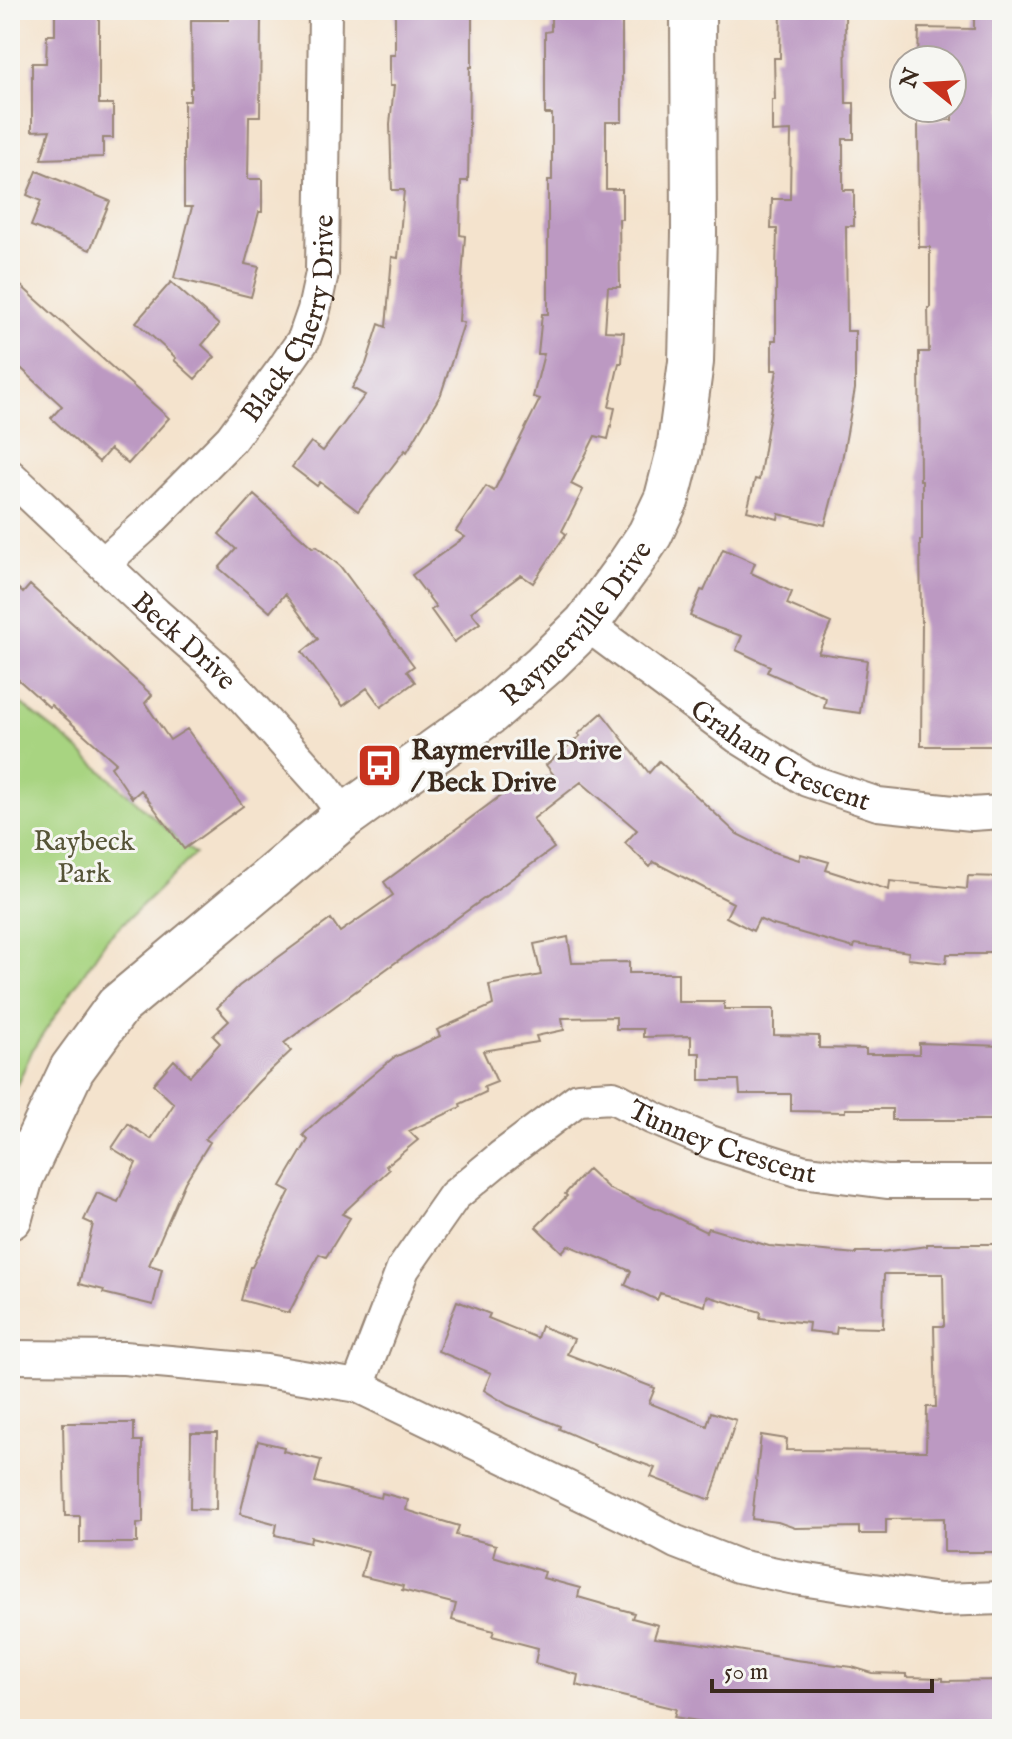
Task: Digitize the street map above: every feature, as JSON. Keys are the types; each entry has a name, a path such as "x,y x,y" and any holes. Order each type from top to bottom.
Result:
{"street":[{"name":"Black Cherry Drive","path":"104,563 231,439 304,339 322,273 325,10"},
{"name":"Raymerville Drive","path":"10,1217 21,1177 72,1069 118,1006 345,816 490,712 544,665 586,624 650,534 667,498 679,451 691,362 693,10"},
{"name":"Beck Drive","path":"10,476 217,668 323,786 345,816"},
{"name":"Graham Crescent","path":"586,624 738,737 807,780 878,804 972,814 1002,812"},
{"name":"Tunney Crescent","path":"358,1386 403,1269 454,1196 578,1099 613,1097 710,1142 801,1171 887,1182 1002,1182"},
{"path":"10,1357 124,1358 266,1371 358,1386 676,1542 738,1566 939,1600 1002,1598"}],"green space":[{"name":"Raybeck Park","path":"10,695 65,738 195,854 107,939 33,1049 10,1100"}],"building":[{"path":"55,10 99,10 99,104 113,104 113,138 103,138 103,157 41,159 50,130 32,131 32,63 46,63 47,35 55,35"},
{"path":"395,10 472,10 468,181 461,181 460,235 465,236 459,321 464,323 441,394 407,452 405,450 358,511 320,482 317,486 292,467 311,442 323,451 365,395 352,388 366,364 379,324 386,327 392,257 398,258 404,190 392,190 390,124 394,86 390,86 390,55 395,55"},
{"path":"551,10 622,10 622,122 606,122 606,189 622,189 620,287 608,287 605,331 624,332 622,363 619,363 609,407 615,408 608,439 595,436 571,484 583,490 562,531 566,534 533,583 521,575 471,612 480,623 454,642 431,610 436,607 412,575 465,537 456,531 486,486 494,491 540,399 533,397 544,354 538,354 542,314 548,314 548,180 552,180 552,114 545,114 545,32 551,31"},
{"path":"781,10 845,10 846,103 854,103 854,139 843,139 843,190 854,190 854,226 846,226 847,331 855,331 855,389 842,460 825,525 779,514 778,519 747,511 755,479 759,480 777,370 772,370 772,340 776,340 777,229 771,229 772,199 790,199 791,131 772,132 774,58 780,58"},
{"path":"974,10 1002,10 1002,746 921,746 919,352 929,352 930,247 919,247 918,124 968,124 968,44 918,44 919,28 974,29"},
{"path":"229,17 261,17 260,116 249,116 248,179 262,179 262,212 259,212 245,264 259,267 251,297 174,278 192,207 184,207 184,101 190,101 192,88 191,20 229,20"},
{"path":"37,171 110,201 90,250 31,226 41,201 27,195"},
{"path":"10,276 169,418 128,464 110,449 99,462 51,418 62,406 10,358"},
{"path":"171,282 219,325 202,345 215,357 195,379 136,322"},
{"path":"254,495 313,548 316,546 340,566 414,666 407,671 415,682 381,707 367,688 343,706 302,652 318,639 285,594 270,612 219,568 236,549 219,534"},
{"path":"723,549 755,563 751,573 792,592 787,604 831,623 818,653 867,660 860,713 824,708 826,698 767,672 770,666 736,650 742,636 690,616"},
{"path":"10,581 23,593 30,585 152,695 145,703 170,740 187,729 243,806 184,849 141,790 132,798 111,767 116,763 10,672"},
{"path":"602,713 649,773 659,761 737,834 771,851 799,860 801,854 829,862 826,870 889,890 890,881 967,889 968,876 1002,877 1002,952 947,954 946,963 908,959 909,952 855,944 854,948 759,919 753,931 726,917 733,903 654,862 650,867 625,843 637,830 581,782 533,819 554,848 284,1043 291,1051 205,1139 210,1142 185,1182 149,1265 162,1269 153,1305 79,1284 93,1224 84,1220 97,1193 118,1202 136,1163 112,1148 128,1124 151,1139 174,1104 153,1084 174,1060 190,1076 220,1043 213,1036 229,1021 217,1008 239,986 331,919 340,932 393,895 384,882 514,786 553,774 546,765"},
{"path":"568,937 572,963 629,962 629,973 678,973 678,1002 724,1002 724,1009 774,1009 774,1035 819,1036 819,1048 866,1049 866,1054 919,1054 919,1043 1002,1046 1002,1120 892,1120 892,1109 791,1111 791,1094 740,1094 739,1080 700,1080 700,1053 691,1053 691,1036 643,1037 643,1029 616,1029 616,1017 562,1018 564,1030 536,1036 538,1042 483,1051 497,1082 484,1087 486,1092 460,1104 461,1107 409,1131 418,1140 386,1166 389,1170 342,1214 350,1218 326,1257 319,1254 289,1313 241,1300 250,1267 290,1191 281,1186 308,1140 303,1135 393,1058 440,1036 437,1030 493,1005 489,985 541,975 534,944"},
{"path":"588,1169 609,1189 706,1232 708,1228 769,1246 856,1254 927,1244 1002,1244 1002,1552 944,1552 944,1518 886,1519 886,1534 859,1534 859,1527 795,1528 752,1519 761,1435 787,1439 786,1450 926,1451 927,1407 936,1407 934,1326 944,1326 943,1274 884,1274 883,1328 837,1327 836,1334 808,1331 809,1323 760,1318 761,1312 707,1296 705,1306 660,1293 657,1300 625,1285 631,1271 568,1245 562,1252 536,1227"},
{"path":"457,1301 490,1314 488,1318 537,1338 541,1326 574,1339 567,1354 655,1388 649,1403 707,1426 711,1412 736,1420 710,1500 651,1477 655,1468 593,1445 559,1429 560,1426 508,1405 484,1390 491,1373 438,1351"},
{"path":"63,1423 134,1423 134,1441 142,1441 143,1523 137,1524 137,1543 80,1543 80,1516 65,1516"},
{"path":"191,1433 217,1433 216,1510 190,1509"},
{"path":"258,1441 321,1460 315,1482 381,1498 382,1493 408,1500 406,1510 459,1526 456,1535 496,1545 493,1556 545,1572 543,1578 580,1588 578,1597 634,1613 632,1618 658,1625 654,1638 852,1667 872,1673 943,1678 943,1681 1002,1680 1002,1729 727,1729 728,1726 674,1717 676,1709 576,1685 578,1675 535,1663 538,1648 492,1636 494,1631 452,1620 456,1604 361,1576 368,1551 311,1537 310,1543 275,1535 277,1524 240,1514"}],"place":[{"name":"Raymerville Drive / Beck Drive","path":"380,765"}]}
